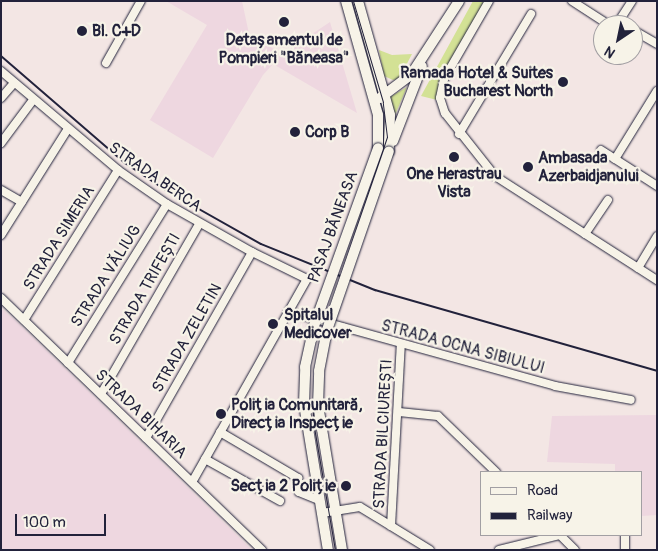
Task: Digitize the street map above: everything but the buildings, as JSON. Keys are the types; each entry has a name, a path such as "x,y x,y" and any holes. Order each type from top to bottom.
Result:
{"main road":[{"name":"PASAJ BĂNEASA","path":"328,550 304,404 305,372 312,336 378,148 380,132 375,101 346,1"},
{"path":"358,1 391,124 389,151"},
{"path":"389,151 428,54 459,1"},
{"path":"375,101 399,86 428,54"},
{"path":"380,78 399,86"},
{"name":"PASAJ BĂNEASA","path":"342,550 318,405 319,371 327,330 389,151"}],"street":[{"path":"106,63 141,1"},
{"path":"490,1 444,79 440,98 445,113 459,134 495,176 657,280"},
{"path":"572,1 595,15"},
{"path":"626,15 632,1"},
{"path":"459,134 531,14"},
{"path":"643,36 657,44"},
{"name":"STRADA BERCA","path":"1,71 67,130 118,170 167,204 199,224 305,277 307,281 289,312"},
{"path":"1,98 14,83"},
{"path":"615,159 657,91"},
{"path":"1,143 33,100"},
{"path":"1,235 67,130"},
{"path":"601,150 657,186"},
{"name":"STRADA SIMERIA","path":"24,320 118,170"},
{"path":"1,190 22,202"},
{"path":"585,234 608,200"},
{"name":"STRADA VĂLIUG","path":"68,363 167,204"},
{"name":"STRADA TRIFEȘTI","path":"101,394 199,224"},
{"path":"638,268 657,236"},
{"name":"STRADA ZELETIN","path":"146,438 252,252"},
{"name":"STRADA BIHARIA","path":"1,298 262,550"},
{"path":"192,482 289,312"},
{"name":"STRADA OCNA SIBIULUI","path":"289,312 554,386 631,400"},
{"name":"STRADA BILCIUREȘTI","path":"391,526 399,412 401,344"},
{"path":"399,412 440,418 495,471"},
{"path":"220,432 298,478 299,492 319,500"},
{"path":"205,459 280,501"},
{"path":"322,513 360,507 430,550"},
{"path":"500,550 556,536"},
{"path":"561,536 575,550"},
{"path":"625,536 625,550"}],"shaded area":[{"path":"166,1 242,1 249,34 282,54 330,22 357,113 273,64 263,75 213,158 150,120 207,25"},
{"path":"1,308 17,322 252,550 1,550"},
{"path":"657,415 657,515 643,516 643,471 615,471 615,464 547,462 552,416"}],"green space":[{"path":"473,1 485,1 439,79 437,100 421,96"},
{"path":"379,50 392,55 412,54 399,79 393,80 384,76"},
{"path":"407,87 395,115 390,97"}],"tram line":[{"path":"335,550 313,421 314,373 326,318 387,137 383,102 353,1"}],"railway":[{"path":"1,56 125,163 167,191 261,244 375,290 657,371"}],"place":[{"name":"Detașamentul de Pompieri \"Băneasa\"","path":"284,22"},
{"name":"Bl. C+D","path":"82,31"},
{"name":"Ramada Hotel & Suites Bucharest North","path":"563,82"},
{"name":"Corp B","path":"295,132"},
{"name":"One Herastrau Vista","path":"454,157"},
{"name":"Ambasada Azerbaidjanului","path":"528,167"},
{"name":"Spitalul Medicover","path":"273,324"},
{"name":"Poliția Comunitară, Direcția Inspecție","path":"221,414"},
{"name":"Secția 2 Poliție","path":"346,486"}]}
